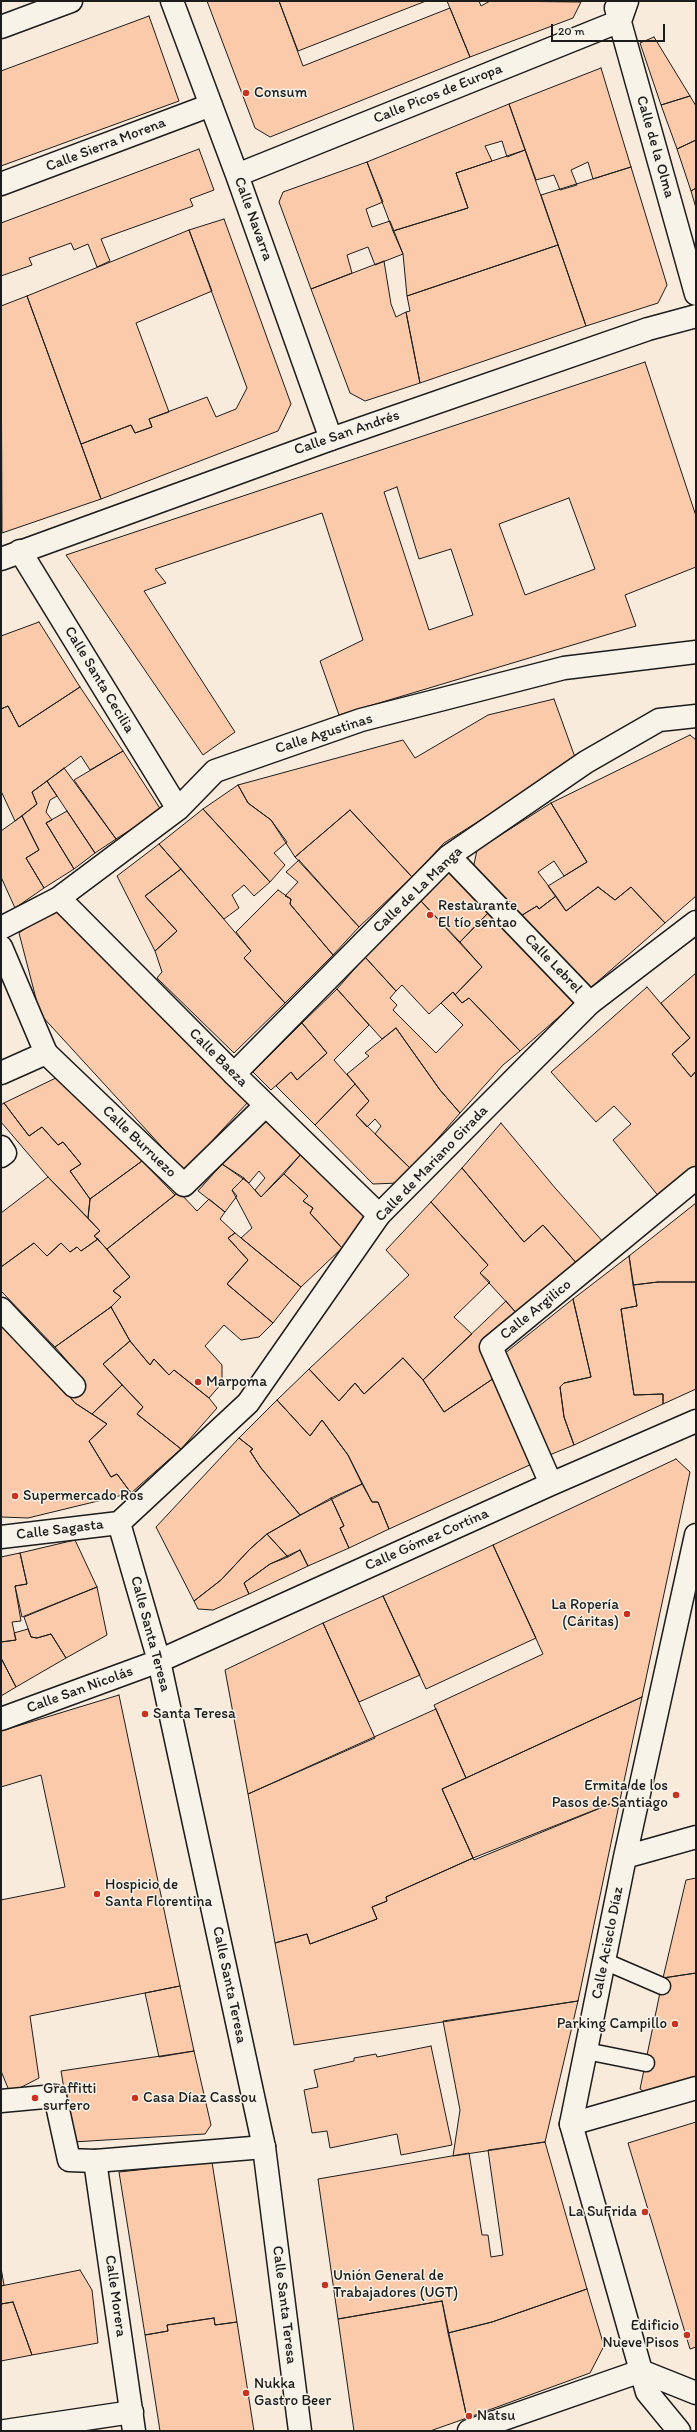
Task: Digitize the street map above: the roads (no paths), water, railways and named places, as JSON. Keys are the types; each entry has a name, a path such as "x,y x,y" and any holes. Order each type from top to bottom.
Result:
{"street":[{"path":"1,27 71,1"},
{"name":"Calle Navarra","path":"172,1 237,175 331,439"},
{"name":"Calle Picos de Europa","path":"237,175 620,8"},
{"name":"Calle de la Olma","path":"620,8 696,294"},
{"name":"Calle Sierra Morena","path":"1,184 211,105"},
{"name":"Calle San Andrés","path":"11,555 331,439 648,329 696,316"},
{"name":"Calle Santa Cecilia","path":"11,555 178,809"},
{"name":"Calle Agustinas","path":"1,928 59,898 178,809 215,771 361,720 564,668 696,652"},
{"name":"Calle de La Manga","path":"234,1074 449,856 586,762 659,720 696,716"},
{"name":"Calle Lebrel","path":"449,856 590,1003"},
{"name":"Calle Baeza","path":"59,898 234,1074 379,1215"},
{"name":"Calle de Mariano Girada","path":"119,1523 248,1403 379,1215 590,1003 696,922"},
{"path":"1,947 46,1052 1,1073"},
{"name":"Calle Burruezo","path":"46,1052 184,1185 266,1104"},
{"path":"1,1147 5,1154 1,1156"},
{"name":"Calle Argilico","path":"551,1484 491,1347 696,1178"},
{"path":"1,1309 74,1386"},
{"name":"Calle Gómez Cortina","path":"159,1661 551,1484 696,1421"},
{"name":"Calle Sagasta","path":"1,1537 119,1523"},
{"name":"Calle Santa Teresa","path":"119,1523 159,1661 264,2147 300,2431"},
{"name":"Calle Acisclo Díaz","path":"679,2431 647,2392 571,2124 625,1857 696,1535"},
{"name":"Calle San Nicolás","path":"1,1719 159,1661"},
{"path":"625,1857 696,1837"},
{"path":"571,2124 696,2088"},
{"path":"1,2101 55,2096 69,2160 95,2161 264,2147"},
{"name":"Calle Morera","path":"95,2161 133,2422"},
{"path":"469,2431 493,2427 641,2371 690,2385"},
{"path":"5,2431 133,2422"}],"lane":[{"path":"604,1961 662,1986"},
{"path":"586,2051 646,2063"}],"place":[{"name":"Consum","path":"246,93"},
{"name":"Restaurante El tío sentao","path":"430,915"},
{"name":"Marpoma","path":"198,1382"},
{"name":"Supermercado Ros","path":"15,1496"},
{"name":"La Ropería (Cáritas)","path":"627,1614"},
{"name":"Santa Teresa","path":"145,1714"},
{"name":"Ermita de los Pasos de Santiago","path":"676,1795"},
{"name":"Hospicio de Santa Florentina","path":"97,1894"},
{"name":"Parking Campillo","path":"675,2024"},
{"name":"Graffitti surfero","path":"35,2098"},
{"name":"Casa Díaz Cassou","path":"135,2098"},
{"name":"La SuFrida","path":"645,2212"},
{"name":"Unión General de Trabajadores (UGT)","path":"325,2285"},
{"name":"Edificio Nueve Pisos","path":"687,2335"},
{"name":"Nukka Gastro Beer","path":"246,2393"},
{"name":"Natsu","path":"469,2416"}]}
